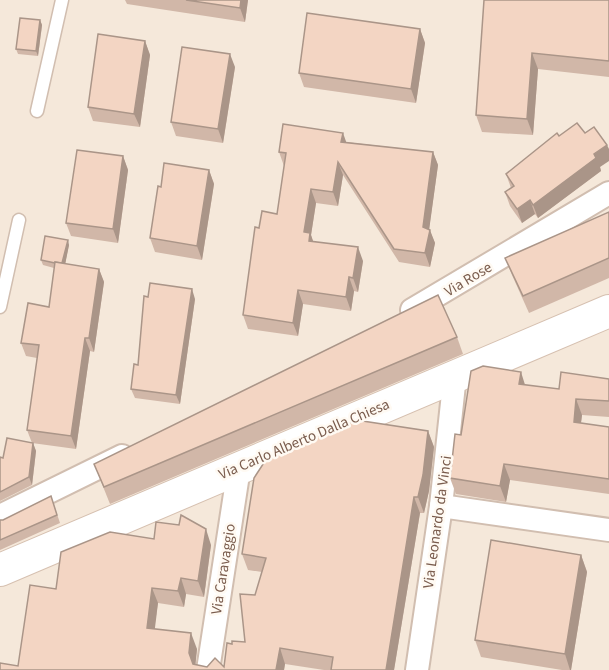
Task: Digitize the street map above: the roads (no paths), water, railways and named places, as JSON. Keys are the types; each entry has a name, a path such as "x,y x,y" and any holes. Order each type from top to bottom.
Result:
{"street":[{"name":"Via Rose","path":"395,319 437,298 609,193"},
{"name":"Via Carlo Alberto Dalla Chiesa","path":"0,570 609,310"},
{"name":"Via Leonardo da Vinci","path":"417,670 441,506 455,375"},
{"path":"0,516 144,445"},
{"name":"Via Caravaggio","path":"208,670 238,468"},
{"path":"441,506 609,530"}],"lane":[{"path":"37,111 62,0"},
{"path":"0,307 19,220"}]}
